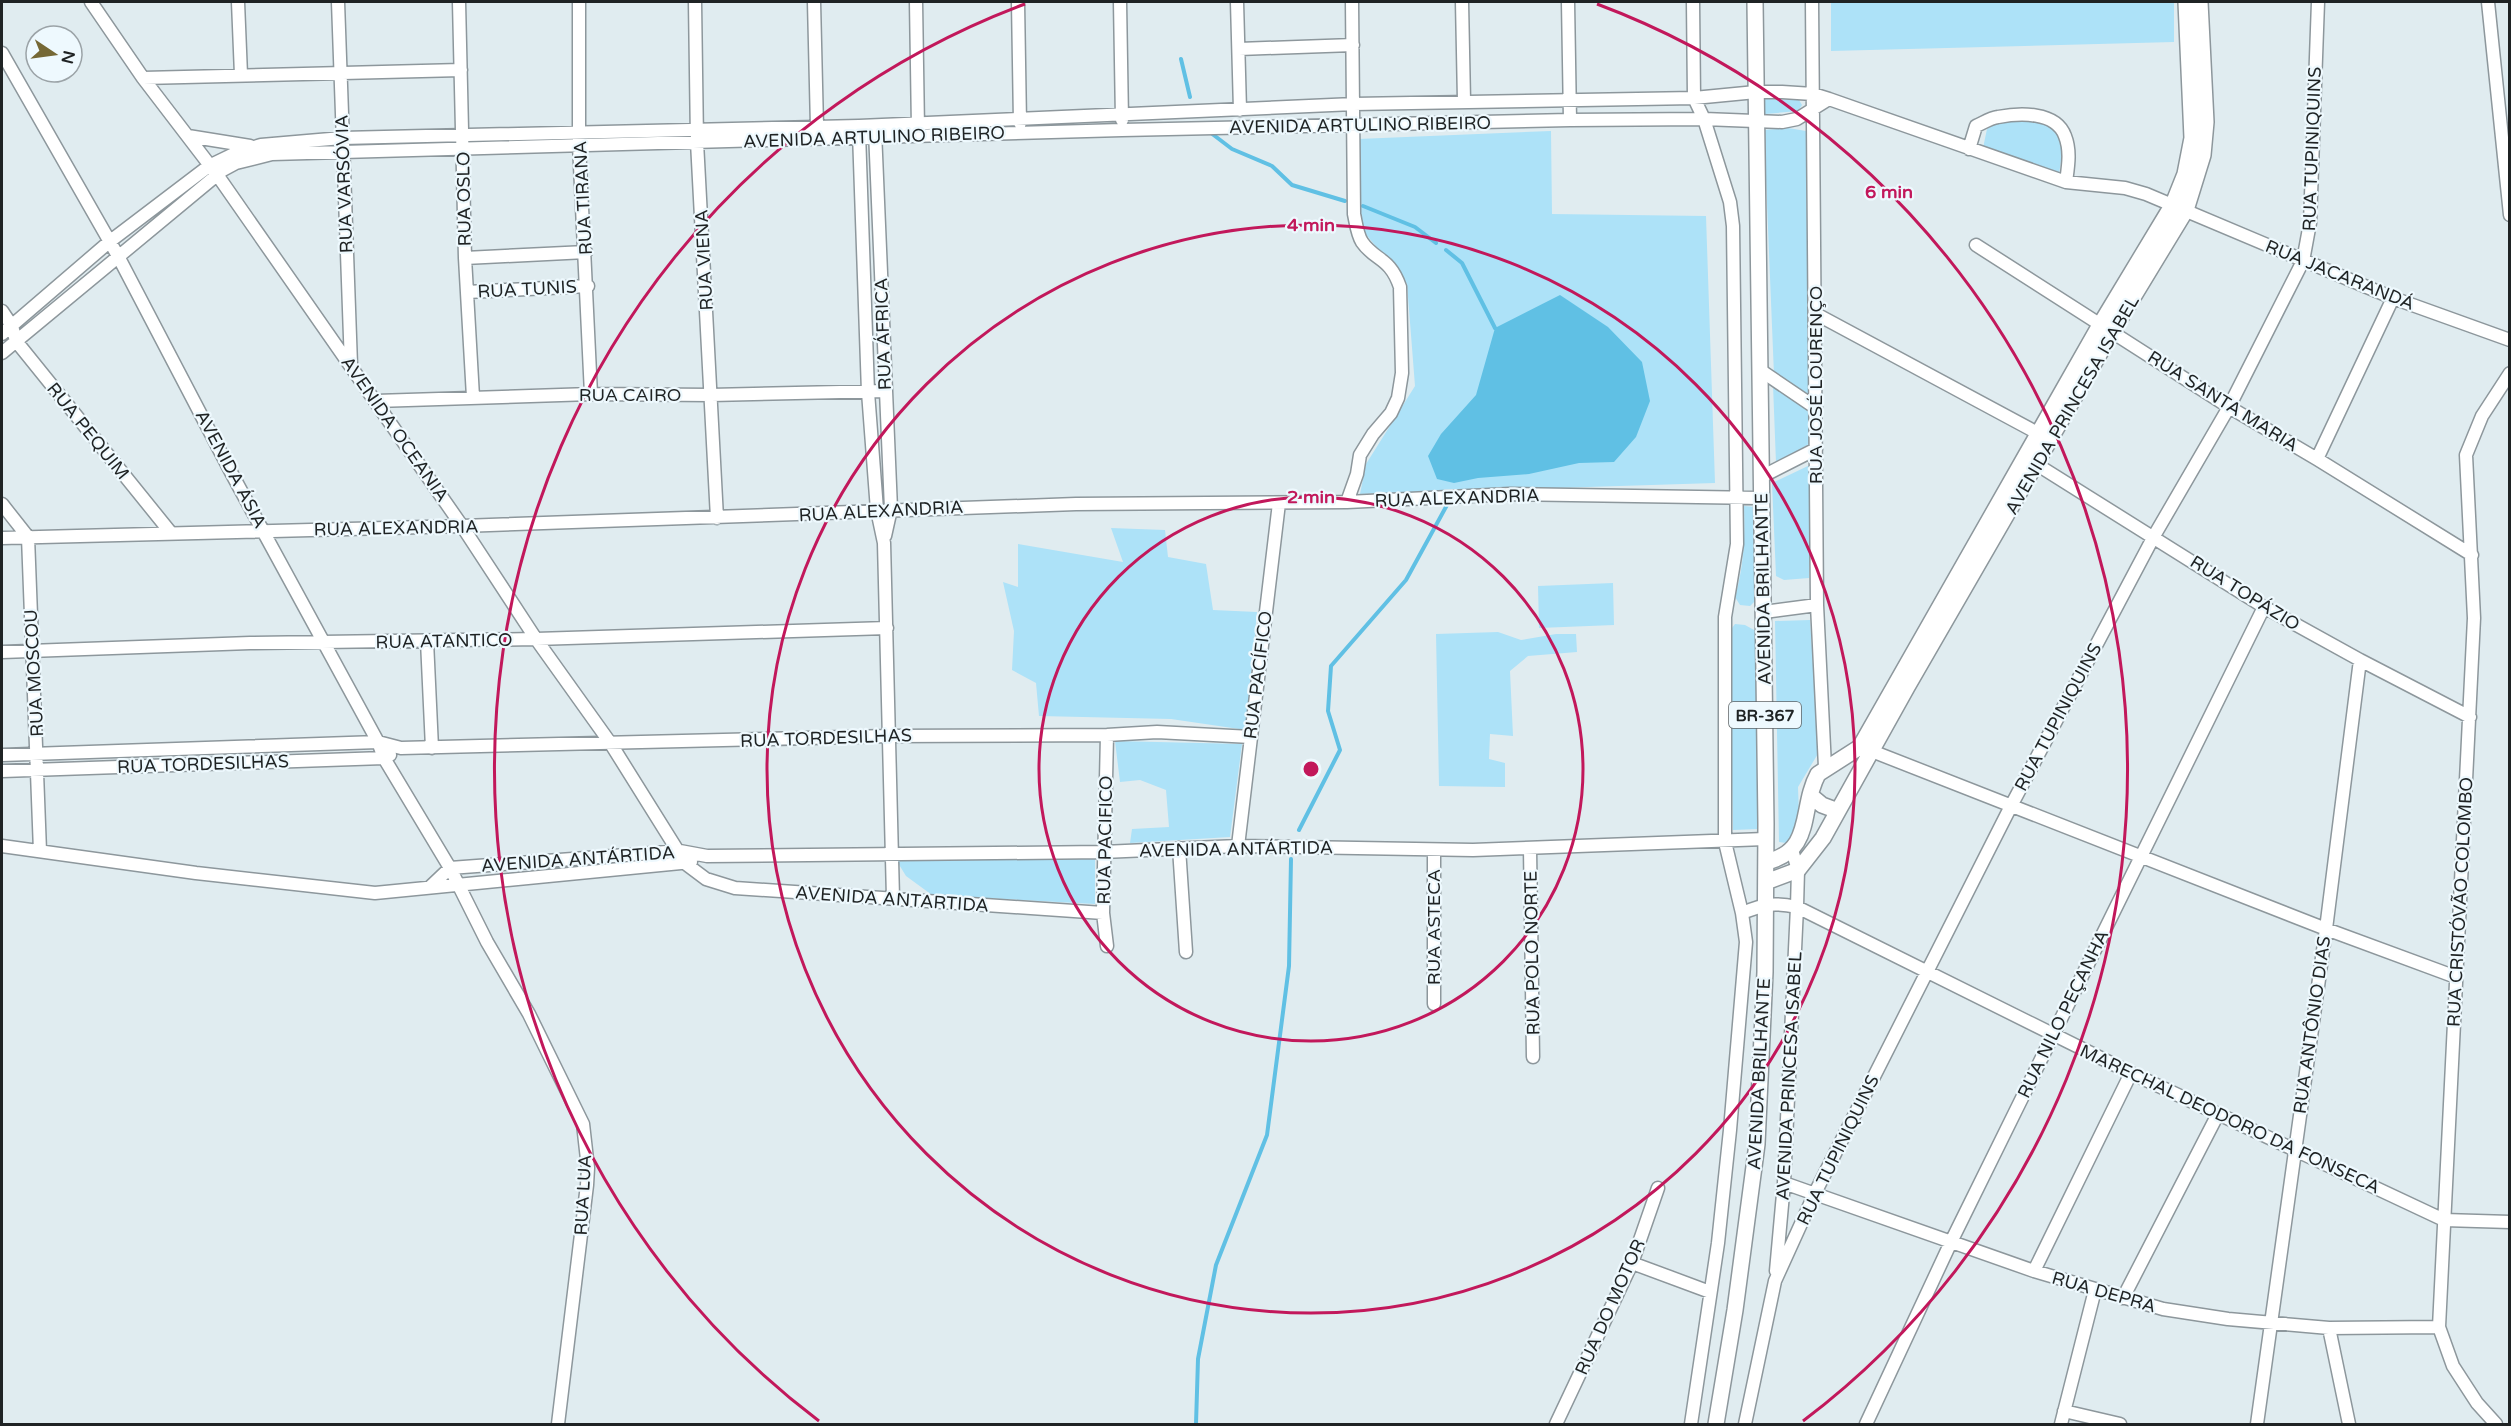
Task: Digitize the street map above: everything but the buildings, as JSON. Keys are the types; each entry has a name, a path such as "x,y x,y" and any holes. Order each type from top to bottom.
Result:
{"main road":[{"name":"AVENIDA BRILHANTE","path":"1716,1425 1735,1310 1757,1144 1766,904 1755,2"},
{"name":"AVENIDA PRINCESA ISABEL","path":"2180,207 2192,138 2186,2"},
{"name":"AVENIDA PRINCESA ISABEL","path":"1853,783 1865,749 1901,684 2032,461 2106,329 2180,207 2203,155 2206,122 2200,2"},
{"name":"AVENIDA PRINCESA ISABEL","path":"1828,766 1865,749"},
{"path":"1766,862 1779,859 1799,840 1816,777 1828,766 1847,776 1853,783 1823,838 1798,870 1766,882"},
{"path":"1810,795 1822,805 1838,811"}],"street":[{"name":"AVENIDA OCEANIA","path":"91,2 143,78 188,136 376,401 536,639 610,744 680,851 686,864"},
{"path":"238,2 241,75"},
{"name":"RUA VARSÓVIA","path":"338,2 351,366"},
{"name":"RUA OSLO","path":"459,2 465,258 473,397"},
{"name":"RUA TIRANA","path":"579,2 579,145 588,285 591,394"},
{"name":"RUA VIENA","path":"695,2 697,142 717,518"},
{"path":"814,2 818,127"},
{"path":"916,2 918,136"},
{"path":"1018,2 1020,133"},
{"path":"1120,2 1122,130"},
{"path":"1237,2 1240,110"},
{"path":"1347,502 1357,474 1360,455 1373,434 1391,413 1398,398 1402,373 1400,286 1396,274 1388,264 1363,243 1354,214 1352,2"},
{"path":"1462,2 1464,101"},
{"path":"1568,2 1570,120"},
{"path":"1691,1425 1718,1243 1746,942 1742,913 1725,842 1725,617 1735,568 1737,544 1735,264 1732,211 1704,119 1694,98 1693,2"},
{"name":"RUA JOSÉ LOURENÇO","path":"1812,2 1817,605 1828,766"},
{"name":"RUA TUPINIQUINS","path":"1745,1425 1775,1281 1815,1193 2011,806 2154,536 2229,407 2303,261 2310,223 2318,2"},
{"path":"2488,2 2510,215"},
{"path":"1239,50 1353,45"},
{"name":"AVENIDA ÁSIA","path":"2,53 118,256 263,531 378,742 384,758 450,868 458,887"},
{"path":"143,78 461,70"},
{"name":"AVENIDA ARTULINO RIBEIRO","path":"2,334 109,242 213,171 255,146 273,143 463,141 579,132 859,126 1354,104 1694,98 1756,92 1813,94 1969,149"},
{"name":"AVENIDA ARTULINO RIBEIRO","path":"463,141 579,145 1570,120 1704,119 1782,122 1797,119 1829,99"},
{"path":"1969,149 1976,126 1996,117 2038,115 2055,122 2066,137 2069,157 2066,182"},
{"name":"RUA ÁFRICA","path":"875,125 891,509 884,543"},
{"name":"RUA ÁFRICA","path":"859,126 868,392 877,510 884,543 890,853 893,898"},
{"path":"188,136 255,146"},
{"name":"AVENIDA ARTULINO RIBEIRO","path":"2,352 118,256 213,171 223,170 257,156 342,144"},
{"name":"RUA JACARANDÁ","path":"1969,149 2066,182 2125,188 2180,207 2393,298 2510,340"},
{"name":"RUA SANTA MARIA","path":"1976,245 2229,407 2472,555"},
{"name":"RUA TUNIS","path":"465,258 586,252"},
{"name":"RUA TUNIS","path":"467,292 588,285"},
{"path":"2317,459 2393,298"},
{"name":"RUA PEQUIM","path":"2,311 12,326 16,341 171,532"},
{"path":"1815,319 1818,315 2045,437"},
{"path":"1760,370 1816,408"},
{"name":"RUA CRISTÓVÃO COLOMBO","path":"2496,1425 2477,1403 2453,1366 2439,1328 2474,618 2466,454 2482,416 2510,373"},
{"name":"RUA CAIRO","path":"376,401 591,394 711,395 885,391"},
{"path":"1761,477 1816,449"},
{"name":"RUA TOPÁZIO","path":"2032,461 2264,607 2470,717"},
{"name":"RUA ALEXANDRIA","path":"2,538 717,518 891,509 1076,504 1347,502 1510,494 1761,498"},
{"name":"RUA PACÍFICO","path":"1238,846 1279,503"},
{"path":"2,504 28,537"},
{"name":"RUA MOSCOU","path":"28,537 40,851"},
{"path":"1764,612 1817,605"},
{"name":"RUA NILO PEÇANHA","path":"1866,1425 1951,1242 2264,607"},
{"name":"RUA ATANTICO","path":"2,652 887,628"},
{"path":"427,641 432,748"},
{"name":"RUA ANTÔNIO DIAS","path":"2257,1425 2326,929 2360,660"},
{"name":"RUA TORDESILHAS","path":"2,755 378,742 401,748 432,748 889,736 1107,735 1157,732 1251,737"},
{"name":"RUA PACIFICO","path":"1107,735 1103,852 1103,913 1107,946"},
{"name":"RUA TORDESILHAS","path":"2,771 384,758 401,748"},
{"path":"1865,749 2326,929 2456,977"},
{"name":"AVENIDA ANTÁRTIDA","path":"450,868 680,851 707,856 1103,852 1238,846 1434,850 1765,839"},
{"name":"AVENIDA ANTÁRTIDA","path":"2,846 196,873 375,893 686,864 707,856"},
{"path":"1179,848 1186,952"},
{"name":"RUA POLO NORTE","path":"1530,848 1533,1057"},
{"name":"RUA ASTECA","path":"1434,850 1434,1004"},
{"name":"AVENIDA PRINCESA ISABEL","path":"1775,1281 1784,1183 1797,907 1798,870 1791,850"},
{"name":"AVENIDA ANTARTIDA","path":"686,864 706,879 735,888 1103,913"},
{"path":"430,887 450,868"},
{"name":"RUA LUA","path":"458,887 529,1014 583,1124 588,1168 587,1185 558,1425"},
{"name":"MARECHAL DEODORO DA FONSECA","path":"1766,904 1779,903 1797,907 2131,1073 2444,1220 2510,1222"},
{"path":"1742,913 1766,904"},
{"path":"2034,1271 2131,1073"},
{"path":"2123,1298 2218,1114"},
{"name":"RUA DEPRA","path":"1784,1183 2034,1271 2123,1298 2187,1314 2329,1329 2439,1328"},
{"name":"RUA DO MOTOR","path":"1556,1425 1632,1263 1658,1188"},
{"path":"1632,1263 1710,1292"},
{"path":"2061,1425 2095,1290"},
{"path":"2329,1329 2349,1425"},
{"path":"2064,1411 2120,1425"}],"shaded area":[{"path":"1831,2 2174,2 2174,42 1831,51"},
{"path":"1765,99 1799,100 1802,105 1798,111 1765,114"},
{"path":"2022,121 2046,124 2054,128 2061,141 2059,174 1983,148 1987,129 1997,123"},
{"path":"1788,128 1806,131 1809,398 1774,375 1764,130"},
{"path":"1551,131 1552,214 1706,216 1715,483 1360,494 1366,464 1415,386 1407,284 1354,220 1358,139"},
{"path":"1560,295 1608,327 1642,362 1650,401 1636,437 1614,462 1579,463 1529,474 1478,478 1454,483 1437,479 1428,456 1441,434 1476,395 1495,328"},
{"path":"1773,385 1810,410 1809,444 1776,463"},
{"path":"1810,465 1809,578 1784,580 1776,576 1772,483"},
{"path":"1744,506 1756,507 1756,600 1750,606 1740,605 1735,597 1743,552"},
{"path":"1111,528 1165,530 1168,557 1206,564 1213,610 1257,612 1246,730 1171,719 1039,716 1036,683 1012,670 1014,631 1003,582 1018,587 1018,544 1123,562"},
{"path":"1613,583 1614,625 1539,628 1538,586"},
{"path":"1810,620 1819,752 1798,787 1799,815 1794,839 1786,843 1779,842 1775,621"},
{"path":"1735,624 1745,625 1756,631 1758,829 1733,830 1729,632"},
{"path":"1498,632 1521,640 1556,634 1576,634 1577,652 1528,656 1510,671 1513,736 1490,734 1489,759 1505,763 1505,787 1439,786 1436,634"},
{"path":"1115,741 1242,744 1230,837 1130,843 1132,829 1169,827 1166,790 1140,780 1120,782"},
{"path":"1095,857 1095,904 932,895 906,876 895,858"}],"waterway":[{"path":"1181,59 1190,97"},
{"path":"1211,133 1232,149 1272,166 1292,185 1345,201"},
{"path":"1363,206 1415,227 1436,243"},
{"path":"1446,250 1462,263 1495,328"},
{"path":"1299,830 1340,750 1328,711 1331,666 1406,580 1447,505"},
{"path":"1196,1424 1198,1359 1216,1265 1267,1135 1289,966 1291,859"}]}
